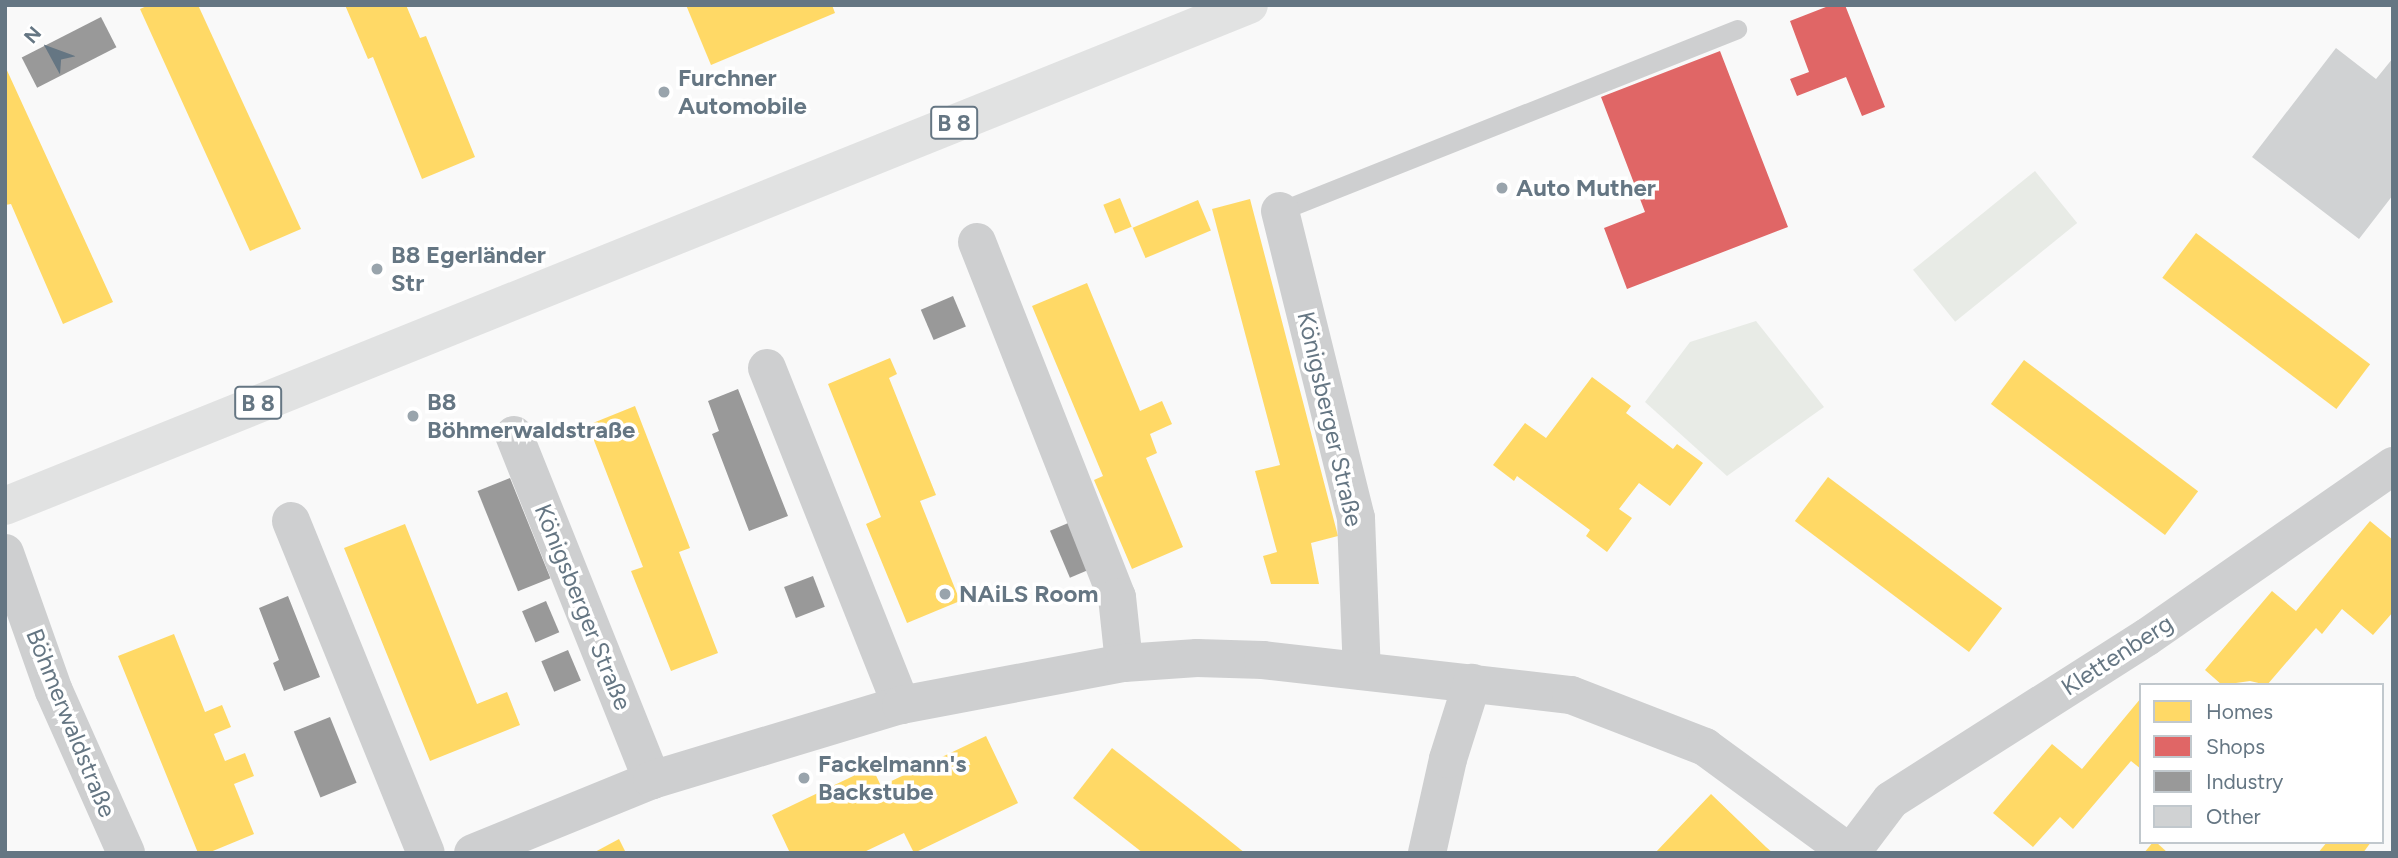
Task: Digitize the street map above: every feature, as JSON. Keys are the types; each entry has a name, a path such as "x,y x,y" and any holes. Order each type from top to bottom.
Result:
{"main road":[{"name":"B 8","path":"5,506 1249,5"}],"street":[{"name":"Königsberger Straße","path":"1280,211 1356,518 1362,671"},
{"path":"977,242 1117,597 1124,663"},
{"path":"767,368 901,705"},
{"name":"Königsberger Straße","path":"514,435 652,779"},
{"name":"Klettenberg","path":"1472,683 1571,695 1705,747 1850,853 1891,800 2147,638 2393,466"},
{"path":"291,521 426,853"},
{"name":"Böhmerwaldstraße","path":"5,553 54,691 126,853"},
{"path":"473,853 652,779 901,705 1124,663 1263,660 1472,683 1447,759 1427,853"}],"lane":[{"path":"1280,211 1737,29"}],"shaded area":[{"path":"2035,171 2077,223 1955,322 1913,270"},
{"path":"1756,321 1824,407 1727,476 1645,402 1690,342"}],"building: Homes":[{"path":"149,5 198,5 301,229 250,251 140,9"},
{"path":"345,5 406,5 420,38 426,36 475,157 422,179 373,57 368,59"},
{"path":"686,5 832,5 835,13 711,65"},
{"path":"5,66 113,302 63,324 11,204 5,205"},
{"path":"1120,198 1132,227 1115,233 1103,205"},
{"path":"1250,199 1338,536 1311,543 1319,584 1271,584 1263,556 1277,552 1255,471 1280,465 1212,209"},
{"path":"1198,200 1211,230 1146,258 1133,228"},
{"path":"2196,233 2370,364 2336,409 2162,278"},
{"path":"1087,283 1140,411 1162,401 1172,424 1150,434 1157,453 1146,458 1183,547 1132,569 1094,480 1103,476 1032,306"},
{"path":"890,358 897,374 889,378 936,495 920,501 960,601 907,623 866,524 881,517 828,384"},
{"path":"2024,360 2198,491 2165,535 1991,404"},
{"path":"1592,377 1631,406 1626,413 1673,449 1677,444 1703,463 1670,506 1639,483 1619,509 1632,518 1607,552 1586,536 1590,530 1517,476 1514,481 1493,465 1525,423 1546,438"},
{"path":"635,406 690,548 679,552 718,653 671,671 631,571 643,567 588,425"},
{"path":"1828,477 2002,608 1969,652 1795,521"},
{"path":"2370,521 2393,540 2393,612 2373,635 2342,609 2322,634 2316,628 2269,683 2220,683 2205,670 2272,591 2296,611"},
{"path":"405,524 477,704 507,692 520,725 430,761 344,548"},
{"path":"174,634 205,712 222,705 231,727 214,734 225,761 245,753 254,776 234,784 254,834 208,853 198,853 118,656"},
{"path":"2139,700 2139,767 2131,761 2073,829 2060,817 2033,847 1993,813 2052,744 2082,769"},
{"path":"986,736 1018,803 914,853 904,833 862,853 790,853 772,815 872,767 881,786"},
{"path":"1112,748 1245,853 1143,853 1073,798"},
{"path":"1711,794 1766,847 1773,853 1655,853"},
{"path":"619,839 626,853 593,853"},
{"path":"2151,844 2158,844 2168,853 2144,853"},
{"path":"2325,844 2370,844 2363,853 2318,853"}],"building: Shops":[{"path":"1831,5 1845,5 1885,107 1862,116 1846,77 1797,96 1790,79 1809,72 1790,21"},
{"path":"1720,51 1788,227 1627,289 1604,228 1645,212 1601,97"}],"building: Industry":[{"path":"101,17 116,47 37,88 22,57"},
{"path":"953,296 966,326 934,340 921,310"},
{"path":"738,389 788,516 749,531 712,434 719,431 708,401"},
{"path":"510,478 550,578 518,591 478,491"},
{"path":"1073,521 1093,568 1070,578 1050,531"},
{"path":"813,576 825,607 796,618 784,587"},
{"path":"288,596 320,677 284,691 273,663 279,660 259,608"},
{"path":"546,601 559,632 535,642 522,611"},
{"path":"568,650 581,680 554,692 541,661"},
{"path":"330,717 357,783 320,797 294,732"}],"building: Other":[{"path":"2336,48 2376,79 2393,58 2393,195 2359,239 2252,157"}],"place":[{"name":"Furchner Automobile","path":"664,92"},
{"name":"Auto Muther","path":"1502,188"},
{"name":"B8 Egerländer Str","path":"377,269"},
{"name":"B8 Böhmerwaldstraße","path":"413,416"},
{"name":"NAiLS Room","path":"945,594"},
{"name":"Fackelmann's Backstube","path":"804,778"}]}
